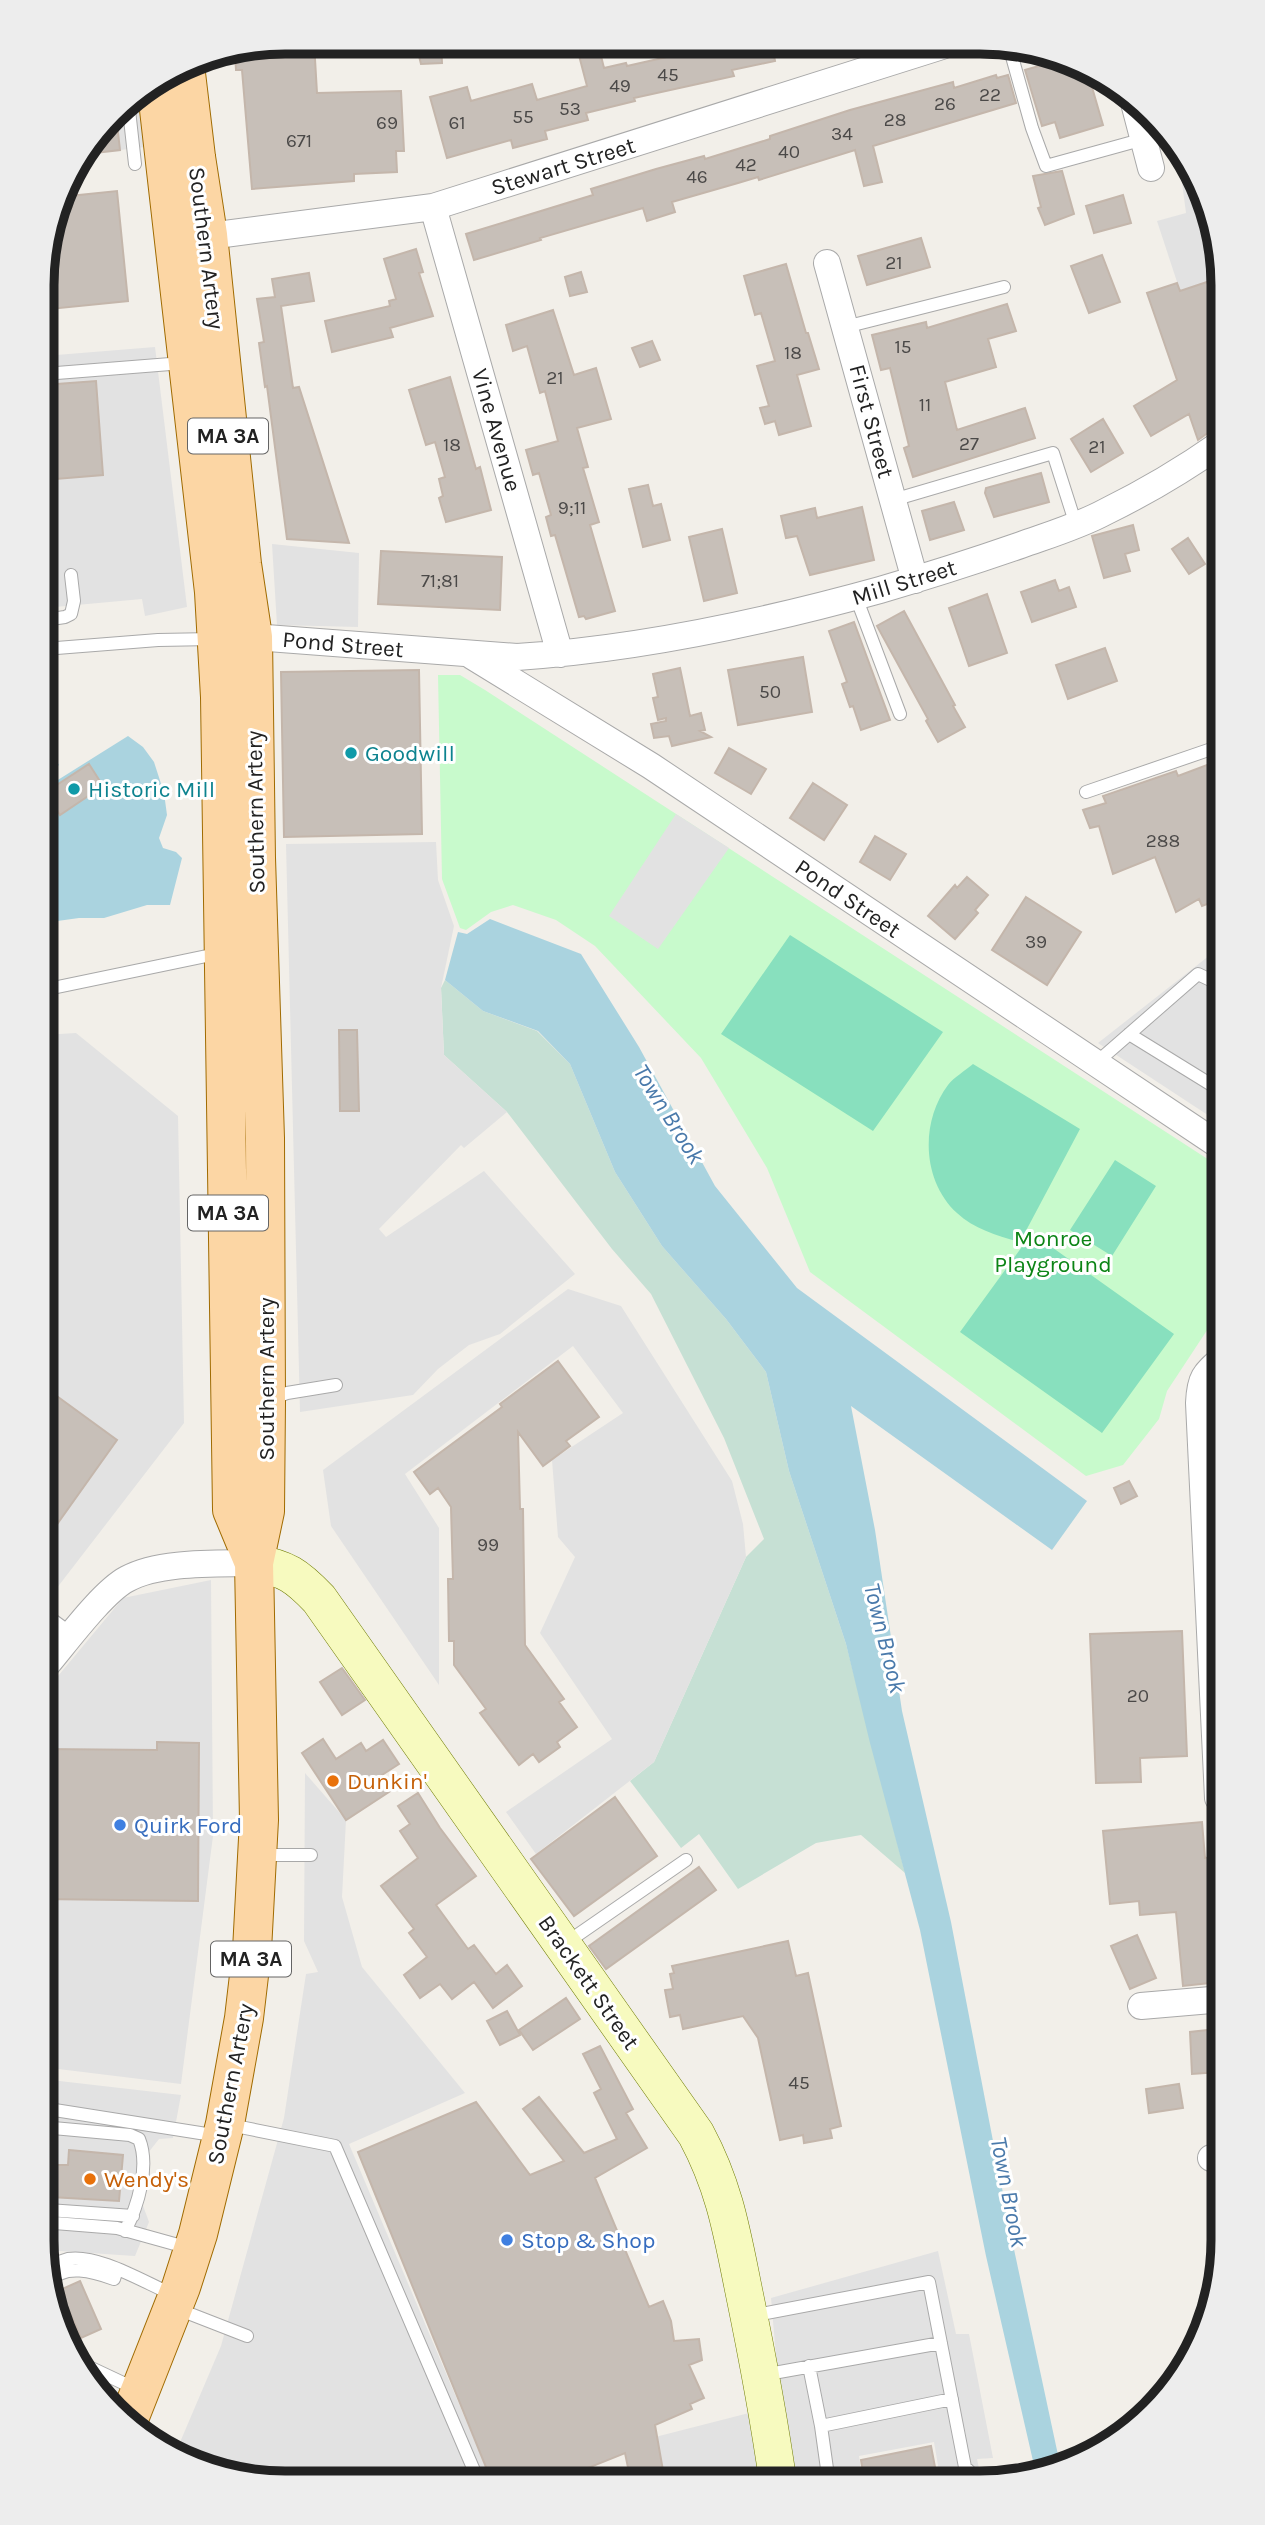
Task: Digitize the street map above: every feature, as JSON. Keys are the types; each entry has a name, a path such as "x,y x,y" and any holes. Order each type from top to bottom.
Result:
{"main road":[{"name":"Southern Artery","path":"133,2407 193,2249 224,2130 244,2018 252,1950 258,1855 254,1563 265,1510 266,1402 265,1138 256,858 235,638 214,592 186,363 196,157 187,77"},
{"name":"Southern Artery","path":"158,93 191,238 242,564 235,638 220,697 222,953 232,1510 254,1563"}],"street":[{"name":"Stewart Street","path":"191,238 433,206 917,54"},
{"path":"1138,118 1151,168"},
{"name":"Vine Avenue","path":"433,206 561,654"},
{"name":"First Street","path":"827,263 915,580"},
{"name":"Mill Street","path":"561,654 708,632 856,597 915,580 1104,513 1211,450"},
{"name":"Pond Street","path":"235,638 470,654 561,654"},
{"name":"Pond Street","path":"470,654 651,766 1211,1140"},
{"path":"1210,1368 1200,1383 1199,1403 1210,1616"},
{"path":"54,1656 110,1591 127,1578 152,1570 177,1567 254,1563"},
{"name":"Brackett Street","path":"254,1563 280,1567 300,1579 319,1599 696,2134 713,2166 725,2200 761,2375 776,2471"},
{"path":"1141,2006 1210,2000"}],"lane":[{"path":"1012,56 1046,166 1144,139"},
{"path":"130,115 135,164"},
{"path":"845,327 1004,287"},
{"path":"55,373 186,363"},
{"path":"893,500 1053,453 1076,525"},
{"path":"55,619 71,614 74,601 71,575"},
{"path":"856,597 900,714"},
{"path":"55,648 158,640 235,638"},
{"path":"1086,792 1211,749"},
{"path":"55,988 222,953"},
{"path":"1096,1063 1198,974 1211,980"},
{"path":"1129,1034 1211,1084"},
{"path":"266,1402 286,1394 336,1385"},
{"path":"54,1621 73,1634"},
{"path":"258,1855 311,1855"},
{"path":"563,1945 686,1860"},
{"path":"54,2110 142,2124 224,2130 335,2146 474,2471"},
{"path":"125,2231 139,2195 144,2151 139,2139 142,2124"},
{"path":"54,2128 130,2135 139,2139"},
{"path":"54,2210 133,2216"},
{"path":"54,2223 125,2231 193,2249"},
{"path":"56,2264 69,2259 86,2260 117,2269 175,2302 247,2336"},
{"path":"57,2276 73,2270 93,2271 114,2279 117,2269"},
{"path":"749,2316 929,2282 965,2467 969,2471"},
{"path":"761,2375 941,2343"},
{"path":"809,2366 827,2471"},
{"path":"102,2379 133,2407"},
{"path":"821,2426 952,2399"}],"green space":[{"name":"Monroe Playground","path":"438,675 460,675 1211,1161 1210,1325 1167,1391 1159,1419 1123,1465 1086,1476 810,1272 767,1168 701,1058 595,946 556,920 513,905 491,912 466,930 460,928 442,879"},
{"path":"790,935 943,1032 873,1131 721,1034"},
{"path":"445,980 483,1011 537,1031 570,1064 615,1172 662,1246 726,1319 766,1372 789,1471 846,1644 905,1873 861,1835 816,1843 738,1889 699,1834 681,1848 630,1781 654,1762 746,1557 764,1539 724,1438 651,1294 612,1249 507,1112 444,1055 441,988"},
{"path":"973,1064 1080,1129 1020,1242 987,1231 964,1219 945,1200 931,1168 929,1133 939,1100 950,1082"},
{"path":"1115,1160 1156,1186 1112,1256 1070,1230"},
{"path":"1032,1233 1174,1334 1102,1433 960,1332"}],"shaded area":[{"path":"141,105 145,147 120,150 117,127"},
{"path":"1181,172 1203,226 1211,281 1180,291 1157,221 1186,213"},
{"path":"155,347 187,607 145,616 142,599 55,607 55,355"},
{"path":"272,544 359,553 358,627 277,625"},
{"path":"676,814 729,848 658,949 609,916"},
{"path":"436,842 438,880 454,926 441,988 444,1055 507,1112 464,1148 461,1145 379,1229 386,1237 484,1171 575,1274 500,1334 469,1345 438,1369 413,1395 300,1412 286,844"},
{"path":"1211,955 1211,1117 1098,1043"},
{"path":"76,1033 178,1116 184,1423 54,1591 55,1034"},
{"path":"568,1289 621,1306 732,1481 743,1524 746,1557 654,1762 536,1854 506,1812 612,1739 540,1633 575,1557 558,1537 552,1460 623,1413 573,1346 405,1474 439,1528 439,1685 331,1526 323,1470"},
{"path":"211,1580 213,1836 181,2084 54,2068 54,1680 123,1598"},
{"path":"305,1773 346,1820 342,1897 362,1967 465,2093 349,2144 487,2471 255,2469 226,2463 179,2444 221,2346 284,2118 306,1974 318,1972 304,1941"},
{"path":"54,2080 181,2095 173,2138 159,2139 148,2153 142,2203 149,2222 135,2256 55,2251"},
{"path":"938,2251 956,2334 969,2334 993,2458 977,2459 979,2471 939,2471 934,2442 859,2456 861,2471 793,2471 780,2402 771,2298"},
{"path":"749,2413 759,2471 628,2471 624,2445"}],"water":[{"path":"128,736 143,747 154,762 164,793 167,815 159,838 163,848 176,852 182,858 170,905 147,905 104,918 55,921 55,782"},
{"name":"Town Brook","path":"490,919 581,954 639,1047 715,1186 797,1288 1087,1501 1052,1550 851,1406 875,1530 902,1711 951,1922 1012,2240 1058,2456 1054,2458 1034,2464 986,2256 920,1930 846,1644 789,1471 766,1372 726,1319 662,1246 615,1172 570,1064 538,1031 483,1011 445,980 458,932 467,934"}],"building":[{"path":"315,54 317,93 401,91 404,151 396,151 397,172 354,174 354,181 252,189 242,70 236,70 235,60 240,59"},
{"path":"418,54 442,54 442,63 421,64"},
{"path":"579,54 600,54 604,68 626,63 627,66 680,54 774,54 775,61 732,70 734,76 634,98 635,101 586,113 588,120 545,131 547,139 513,148 511,140 447,158 430,97 467,87 471,101 532,84 537,100 587,86"},
{"path":"1044,64 1091,83 1103,125 1060,138 1055,122 1042,126 1025,70"},
{"path":"996,75 997,78 1008,75 1016,103 873,146 882,182 864,186 855,150 759,180 758,177 672,202 675,212 647,221 643,208 474,260 466,234 593,195 591,189 704,156 705,159 850,110 953,82 954,88"},
{"path":"117,127 120,150 97,153"},
{"path":"1062,171 1074,214 1045,225 1038,208 1041,207 1033,176"},
{"path":"117,191 128,301 55,308 56,255 62,226 68,207 72,207 73,196"},
{"path":"1123,195 1131,223 1094,233 1086,206"},
{"path":"921,238 930,267 867,285 858,256"},
{"path":"416,249 423,272 419,273 433,316 390,328 393,337 332,352 325,321 390,306 389,301 396,299 384,259"},
{"path":"1102,255 1120,302 1089,313 1071,266"},
{"path":"786,264 819,369 797,375 811,426 779,435 775,421 765,424 760,408 769,406 757,366 775,361 761,313 755,315 744,276"},
{"path":"581,272 587,292 570,296 565,277"},
{"path":"309,273 314,301 281,306 293,388 299,387 349,543 287,539 259,343 264,342 257,299 275,297 272,279"},
{"path":"1211,281 1211,431 1198,440 1189,414 1151,436 1134,406 1177,380 1147,293 1177,283 1180,291"},
{"path":"1007,304 1016,331 988,339 996,367 945,382 957,430 1025,408 1035,438 913,477 904,448 909,446 890,368 881,370 872,335 926,322 927,328"},
{"path":"553,310 574,375 596,368 611,419 577,428 588,467 583,468 599,522 590,525 615,611 586,619 584,616 579,617 555,535 551,536 546,517 551,515 539,473 533,475 526,450 558,441 545,391 540,393 527,346 513,351 506,325"},
{"path":"652,341 660,360 640,367 632,348"},
{"path":"450,377 476,469 480,467 491,510 446,522 439,498 443,496 439,479 445,477 435,442 426,445 409,390"},
{"path":"96,381 103,475 55,479 55,384"},
{"path":"1103,419 1123,453 1091,472 1071,439"},
{"path":"1041,473 1049,502 994,517 985,493 986,488"},
{"path":"648,485 653,506 661,504 670,540 643,547 629,489"},
{"path":"954,502 964,530 930,540 922,511"},
{"path":"862,507 874,560 810,575 797,536 786,538 781,516 815,508 817,518"},
{"path":"1133,525 1139,550 1125,554 1130,571 1104,578 1092,536"},
{"path":"722,529 737,593 704,601 689,537"},
{"path":"1188,538 1205,564 1189,574 1172,549"},
{"path":"381,551 502,557 500,610 378,604"},
{"path":"1055,580 1059,591 1069,587 1076,607 1032,622 1021,592"},
{"path":"987,594 1007,653 969,666 949,608"},
{"path":"904,611 965,727 938,742 877,626"},
{"path":"854,622 890,720 861,730 842,684 847,682 829,631"},
{"path":"1105,648 1117,681 1068,699 1056,665"},
{"path":"803,657 812,712 738,725 728,670"},
{"path":"680,668 690,716 701,713 705,730 700,731 711,737 672,746 669,736 654,738 651,724 666,721 666,718 658,720 653,698 658,697 653,674"},
{"name":"Goodwill","path":"419,670 422,834 284,837 281,672"},
{"path":"729,748 766,769 751,794 715,773"},
{"name":"Historic Mill","path":"89,764 103,786 60,815 55,806 55,786"},
{"path":"1211,764 1211,903 1202,906 1199,899 1176,912 1155,857 1113,874 1099,826 1090,828 1083,810 1106,803 1103,796 1176,771 1178,776"},
{"path":"813,783 847,805 824,840 790,818"},
{"path":"875,836 906,854 890,880 860,862"},
{"path":"967,877 988,895 975,910 978,913 955,939 928,916 955,885 957,888"},
{"path":"1026,897 1081,932 1047,985 992,950"},
{"path":"339,1030 357,1030 359,1111 340,1111"},
{"path":"558,1361 599,1417 566,1441 570,1446 543,1466 518,1432 520,1509 523,1509 525,1645 564,1699 559,1702 577,1727 557,1742 560,1747 539,1762 533,1754 519,1765 480,1713 486,1709 454,1665 454,1641 449,1641 448,1579 453,1579 451,1507 438,1488 430,1494 414,1472 502,1407 500,1404"},
{"path":"54,1394 117,1440 54,1528"},
{"path":"1129,1481 1137,1496 1121,1504 1114,1488"},
{"path":"1182,1631 1187,1756 1140,1758 1141,1782 1096,1783 1090,1634"},
{"path":"342,1668 365,1700 342,1715 320,1682"},
{"path":"323,1739 336,1759 361,1743 366,1751 383,1740 399,1764 382,1775 392,1790 346,1820 302,1753"},
{"name":"Quirk Ford","path":"157,1742 199,1743 198,1901 54,1899 54,1749 157,1750"},
{"path":"418,1793 476,1876 436,1905 468,1949 474,1945 496,1974 507,1965 522,1986 493,2008 474,1982 452,1999 440,1984 420,1998 404,1975 427,1957 409,1933 414,1929 381,1886 418,1858 400,1831 410,1824 398,1806"},
{"path":"615,1797 657,1856 574,1916 531,1859"},
{"path":"1202,1822 1205,1858 1210,1857 1210,1983 1183,1986 1176,1912 1140,1915 1139,1901 1110,1904 1103,1831"},
{"path":"699,1867 716,1890 606,1969 589,1946"},
{"path":"1137,1935 1156,1978 1130,1989 1111,1946"},
{"path":"788,1941 796,1976 808,1973 841,2126 830,2129 832,2138 804,2143 803,2135 780,2140 758,2038 743,2016 683,2029 680,2015 670,2017 665,1990 673,1989 670,1974 674,1973 672,1966"},
{"path":"566,1998 580,2019 533,2050 519,2030"},
{"path":"507,2011 520,2035 500,2045 487,2021"},
{"path":"1210,2030 1210,2073 1192,2074 1190,2032"},
{"name":"Stop & Shop","path":"600,2046 633,2109 626,2113 647,2148 595,2178 649,2307 663,2301 671,2321 674,2341 699,2339 702,2360 689,2365 704,2398 690,2404 692,2409 655,2425 663,2471 629,2471 625,2453 580,2471 488,2471 358,2152 476,2102 530,2175 564,2161 523,2109 539,2097 584,2153 617,2139 594,2093 601,2089 583,2054"},
{"path":"1179,2084 1183,2108 1149,2113 1146,2089"},
{"path":"69,2150 123,2155 119,2201 54,2197 55,2165 68,2165"},
{"path":"80,2281 101,2329 81,2338 60,2290"},
{"path":"931,2446 936,2471 863,2471 861,2460"}],"place":[{"name":"Goodwill","path":"351,753"},
{"name":"Historic Mill","path":"74,789"},
{"name":"Dunkin'","path":"333,1781"},
{"name":"Quirk Ford","path":"120,1825"},
{"name":"Wendy's","path":"90,2179"},
{"name":"Stop & Shop","path":"507,2240"}]}
